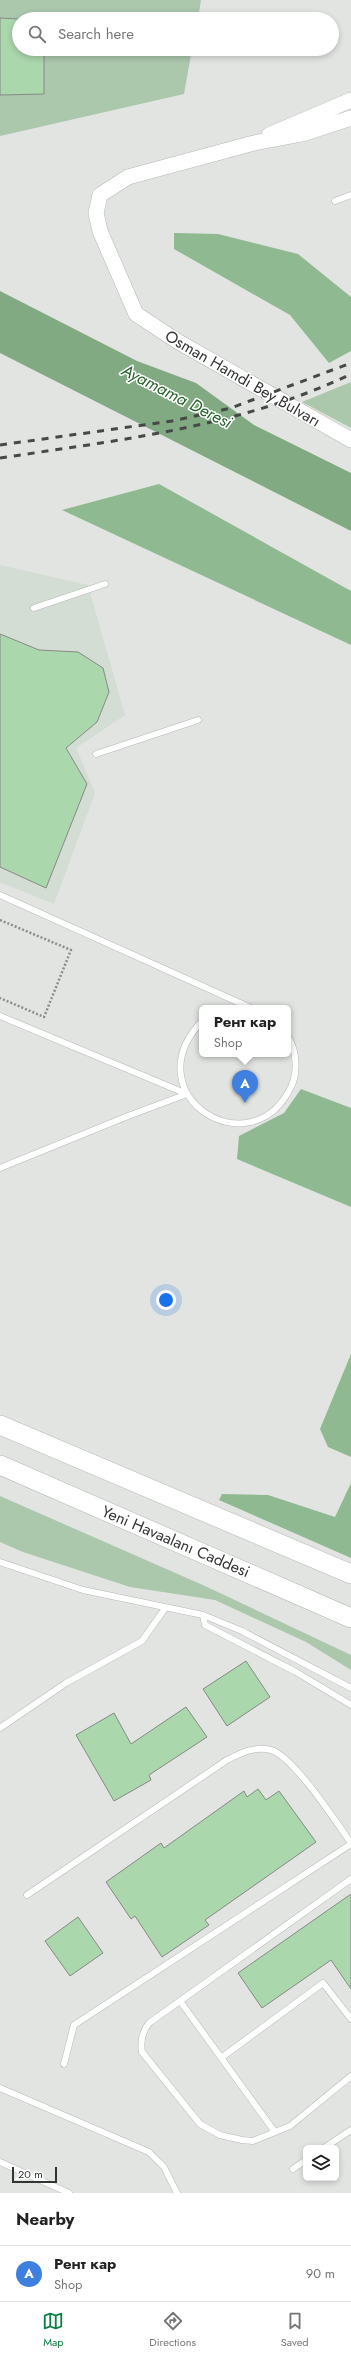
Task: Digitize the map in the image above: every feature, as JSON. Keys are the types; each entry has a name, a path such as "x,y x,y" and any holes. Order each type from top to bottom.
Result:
{"main road":[{"path":"0,1425 351,1574"},
{"name":"Yeni Havaalanı Caddesi","path":"0,1465 351,1618"},
{"path":"301,1595 351,1627"}],"street":[{"path":"254,143 274,132 351,100"},
{"path":"254,143 302,134 351,118"},
{"name":"Osman Hamdi Bey Bulvarı","path":"254,143 128,177 100,195 96,213 100,231 136,314 176,341 351,440"}],"lane":[{"path":"335,201 351,195"},
{"path":"34,608 105,584"},
{"path":"96,754 198,720"},
{"path":"0,895 244,1005"},
{"path":"0,1016 187,1094"},
{"path":"199,1024 189,1035 181,1054 180,1075 187,1094 198,1108 212,1118 232,1124 252,1122 271,1114 285,1100 294,1081 296,1061 291,1046"},
{"path":"0,1168 128,1116 187,1094"},
{"path":"0,1562 84,1590 203,1615 242,1631 351,1688"},
{"path":"0,1728 66,1683 142,1641 166,1607"},
{"path":"203,1615 205,1625 296,1672 351,1705"},
{"path":"27,1895 227,1760 250,1749 272,1750 295,1769 351,1843 74,2024 64,2064"},
{"path":"351,1879 149,2023 144,2030 142,2039 142,2052 200,2124 210,2130 242,2140 253,2140 290,2126 351,2076"},
{"path":"221,2058 323,1983 351,2019"},
{"path":"180,2001 275,2132"},
{"path":"0,2088 148,2152 164,2168 177,2193"},
{"path":"328,2145 351,2130"},
{"path":"0,2162 69,2193"},
{"path":"293,2170 303,2162"}],"path":[{"path":"0,920 72,950 44,1017 0,998"}],"shaded area":[{"path":"0,0 201,0 199,12 12,12 12,56 191,56 184,94 0,136"},
{"path":"174,233 218,234 298,254 351,297 351,351 329,363 290,315 174,249"},
{"path":"351,382 351,428 302,402"},
{"path":"159,484 351,591 351,645 62,510"},
{"path":"0,565 88,585 125,715 76,748 95,793 54,904 0,882"},
{"path":"301,1089 351,1108 351,1207 237,1159 239,1136 284,1113"},
{"path":"351,1354 351,1457 328,1447 320,1429"},
{"path":"351,1483 351,1558 219,1500 222,1494 268,1495 335,1517"},
{"path":"0,1496 205,1586 351,1655 351,1670 306,1642 215,1600 130,1587 23,1552 0,1542"}],"water":[{"name":"Ayamama Deresi","path":"0,291 137,361 196,383 254,425 351,473 351,531 0,353"}],"building":[{"path":"0,18 12,19 12,56 44,56 44,94 0,95"},
{"path":"0,634 39,650 78,652 103,668 109,692 97,722 66,748 87,784 46,888 0,867"},
{"path":"246,1661 270,1697 227,1726 203,1689"},
{"path":"186,1707 207,1737 149,1775 151,1780 114,1801 76,1735 114,1713 131,1744"},
{"path":"258,1789 266,1800 279,1791 316,1842 205,1920 209,1925 162,1957 135,1916 131,1919 106,1882 161,1843 164,1848 244,1791 247,1797"},
{"path":"351,1894 351,1989 331,1960 262,2008 238,1973"},
{"path":"78,1917 103,1953 70,1976 45,1941"}],"railway":[{"path":"0,445 172,421 231,408 351,363"},
{"path":"0,458 90,445 179,429 223,419 266,407 309,392 351,374"}],"place":[{"name":"Рент кар","path":"245,1103"}]}
